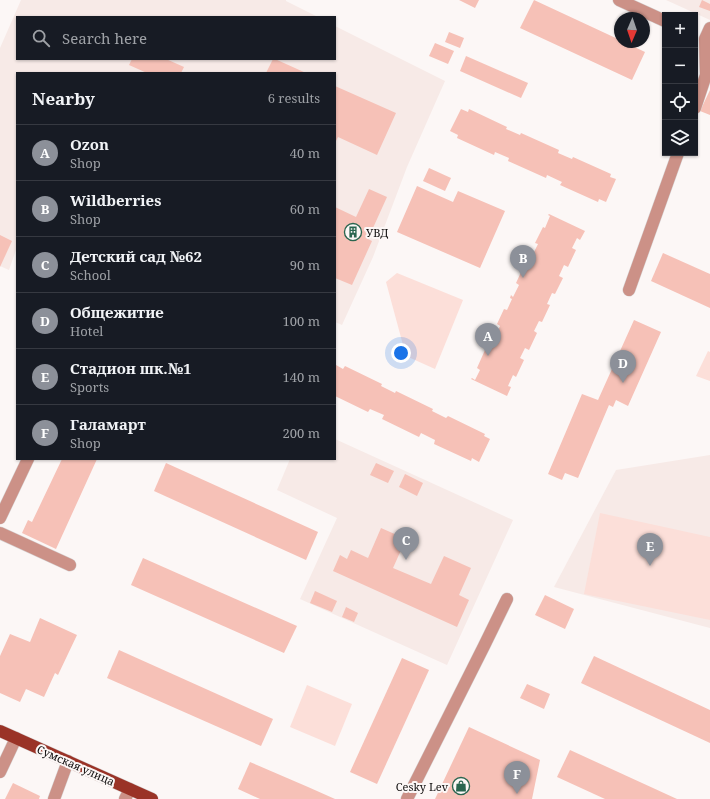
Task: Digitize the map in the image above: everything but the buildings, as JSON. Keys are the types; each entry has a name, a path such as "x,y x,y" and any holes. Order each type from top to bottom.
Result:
{"main road":[{"name":"Сумская улица","path":"0,731 68,761 128,794 152,799"}],"street":[{"path":"619,0 662,20"},
{"path":"698,99 706,75 705,36"},
{"path":"629,290 677,156"},
{"path":"0,518 28,460"},
{"path":"0,533 70,565"},
{"path":"407,799 507,599"},
{"path":"0,772 16,738"},
{"path":"54,799 68,761"}],"shaded area":[{"path":"21,0 286,0 316,16 16,16 16,60 336,60 336,26 445,81 407,167 373,257 342,325 336,322 336,72 16,72 16,250 9,270 0,266 0,48"},
{"path":"666,0 710,0 710,20 698,15 698,12 692,12"},
{"path":"397,273 463,300 435,369 406,356 386,282"},
{"path":"708,351 710,352 710,381 696,376"},
{"path":"336,439 513,520 447,665 300,599 337,518 277,490 290,460 336,460"},
{"path":"710,455 710,628 554,587 616,470"},
{"path":"600,513 710,537 710,620 584,594"},
{"path":"307,685 352,704 335,746 290,727"}],"place":[{"name":"УВД","path":"353,232"},
{"name":"Wildberries","path":"523,278"},
{"name":"Ozon","path":"488,356"},
{"name":"Общежитие","path":"623,383"},
{"name":"Детский сад №62","path":"406,560"},
{"name":"Стадион шк.№1","path":"650,566"},
{"name":"Cesky Lev","path":"461,786"},
{"name":"Галамарт","path":"517,794"}]}
